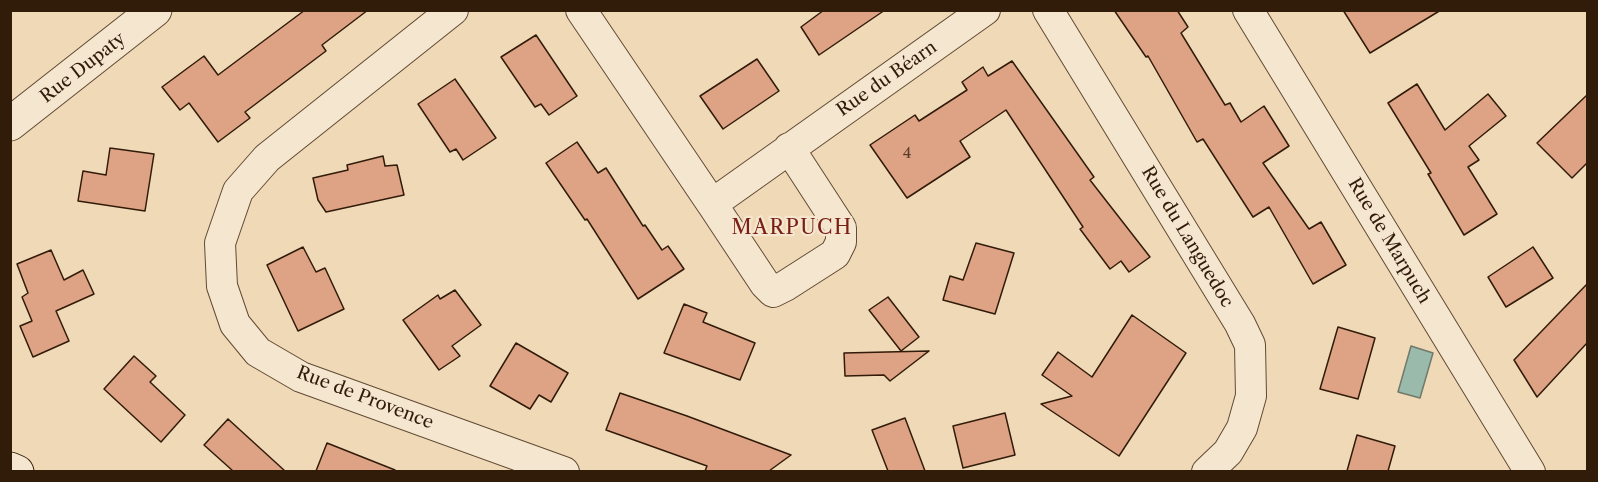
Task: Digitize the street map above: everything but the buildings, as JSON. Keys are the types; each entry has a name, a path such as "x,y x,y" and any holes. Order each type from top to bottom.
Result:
{"street":[{"name":"Rue Dupaty","path":"10,124 155,10"},
{"name":"Rue de Provence","path":"453,10 267,158 238,191 220,243 222,286 235,324 258,352 301,376 564,471"},
{"path":"581,10 772,292 835,254 842,242 841,228 789,148"},
{"name":"Rue du Béarn","path":"712,204 985,10"},
{"name":"Rue du Languedoc","path":"1048,10 1240,324 1250,345 1251,396 1242,428 1228,452 1207,471"},
{"name":"Rue de Marpuch","path":"1248,10 1530,471"},
{"path":"10,469 18,471"}],"shaded area":[{"path":"1411,346 1433,353 1420,398 1398,392"}],"district":[{"name":"MARPUCH","path":"792,228"}]}
